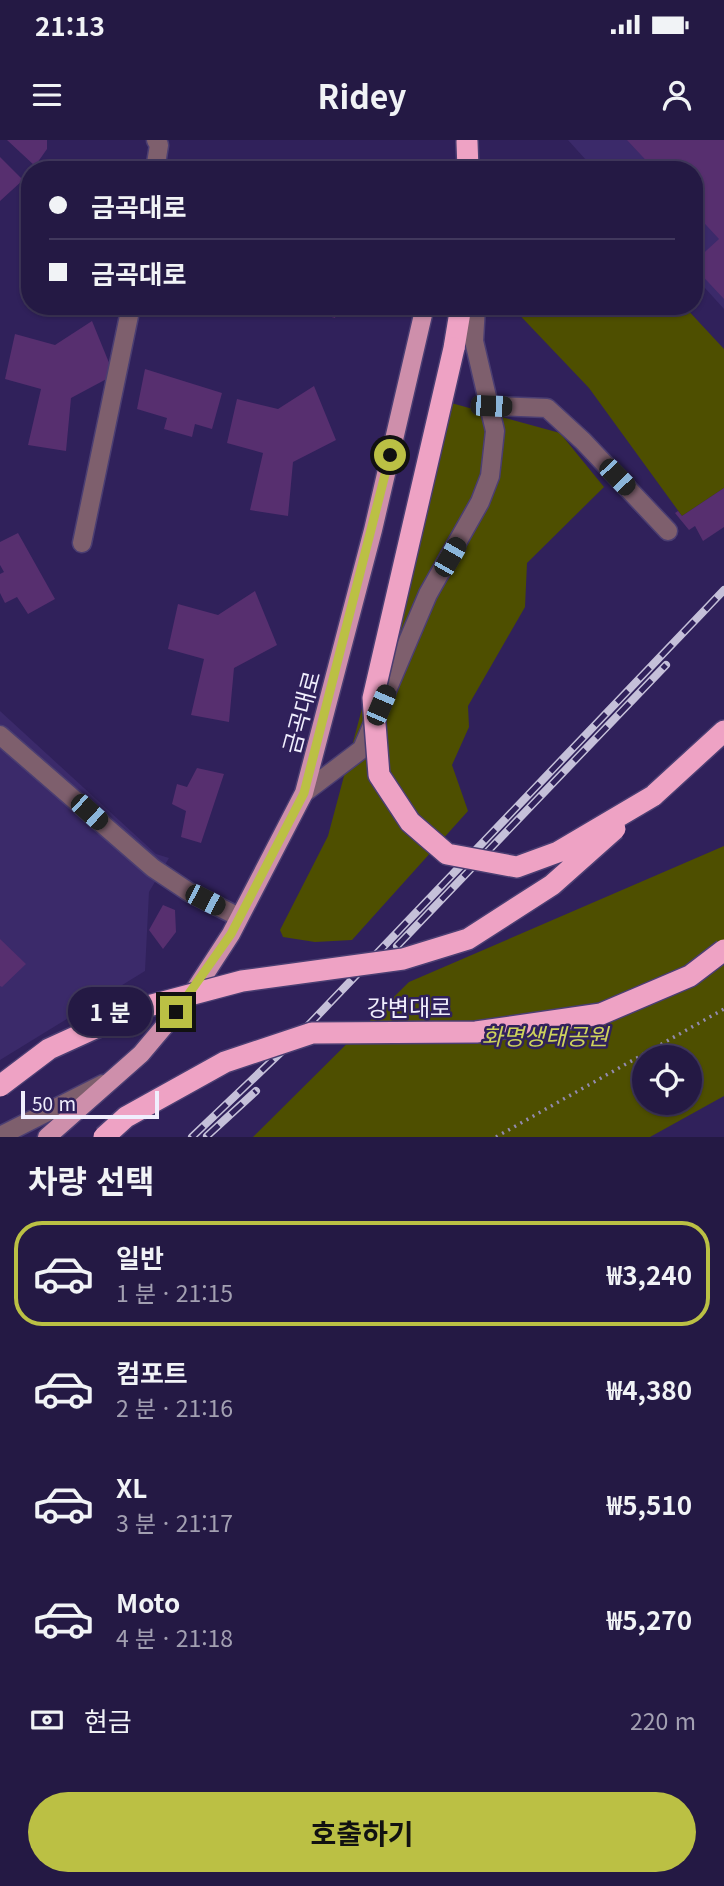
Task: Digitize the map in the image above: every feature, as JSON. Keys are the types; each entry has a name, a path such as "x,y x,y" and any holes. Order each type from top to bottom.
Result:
{"highway":[{"path":"467,141 468,161"},
{"path":"460,315 373,698 379,775 410,822 447,854 517,867 558,852 653,796"},
{"path":"0,1086 49,1049 137,1009 242,981 403,958 468,939 552,885 724,731"},
{"name":"강변대로","path":"104,1137 126,1117 225,1062 312,1033 476,1032 601,1014 690,976 724,950"}],"main road":[{"path":"462,161 467,141"},
{"name":"금곡대로","path":"47,1137 141,1054 194,991 239,917 304,793 373,530 423,315"}],"street":[{"path":"156,140 159,145 156,161"},
{"path":"82,543 129,315"},
{"path":"304,793 362,750 428,594 480,502 490,476 495,431 474,341 475,315"},
{"path":"491,406 547,408 583,441 668,531"},
{"path":"0,735 153,869 189,892 239,917"},
{"name":"금곡대로","path":"0,1136 112,1080"}],"path":[{"path":"496,1137 724,1009"}],"shaded area":[{"path":"568,140 724,140 724,309 703,286 703,161 587,161"},
{"path":"0,711 156,854 169,858 149,892 145,971 0,1060"}],"green space":[{"path":"520,315 692,315 724,349 724,488 682,516 589,388"},
{"path":"444,401 560,433 604,487 527,563 525,607 468,706 469,727 452,765 468,811 352,940 315,942 283,937 280,930 328,836"},
{"name":"화명생태공원","path":"724,846 724,1096 702,1108 702,1045 632,1045 632,1115 690,1115 650,1137 253,1137 409,982"}],"building":[{"path":"7,140 47,140 47,149 39,161 30,161"},
{"path":"627,140 724,140 724,299 703,277 703,254 719,239 703,222 703,161 647,161"},
{"path":"0,157 21,178 21,182 0,201"},
{"path":"92,321 114,375 71,398 66,451 28,445 41,389 5,379 15,334 55,345"},
{"path":"145,369 222,393 212,429 195,424 192,437 164,429 167,418 137,409"},
{"path":"314,386 336,440 293,462 288,516 250,510 263,453 227,443 237,399 278,409"},
{"path":"724,488 724,527 703,541 695,526 689,530 675,513 678,511 682,516"},
{"path":"18,533 55,599 28,614 17,597 5,603 0,593 0,574 4,572 0,565 0,542"},
{"path":"255,591 277,645 234,668 229,722 191,715 204,659 168,649 178,604 218,615"},
{"path":"197,768 224,774 201,843 181,837 186,811 172,804 177,784 187,787"},
{"path":"163,905 175,910 176,932 163,949 149,930"},
{"path":"0,939 26,964 2,987 0,986"}],"railway":[{"path":"192,1137 300,1034 724,590"},
{"path":"397,946 666,665"},
{"path":"207,1136 256,1091"}],"route":[{"path":"176,1012 194,991 231,934 304,793 390,455"}]}
